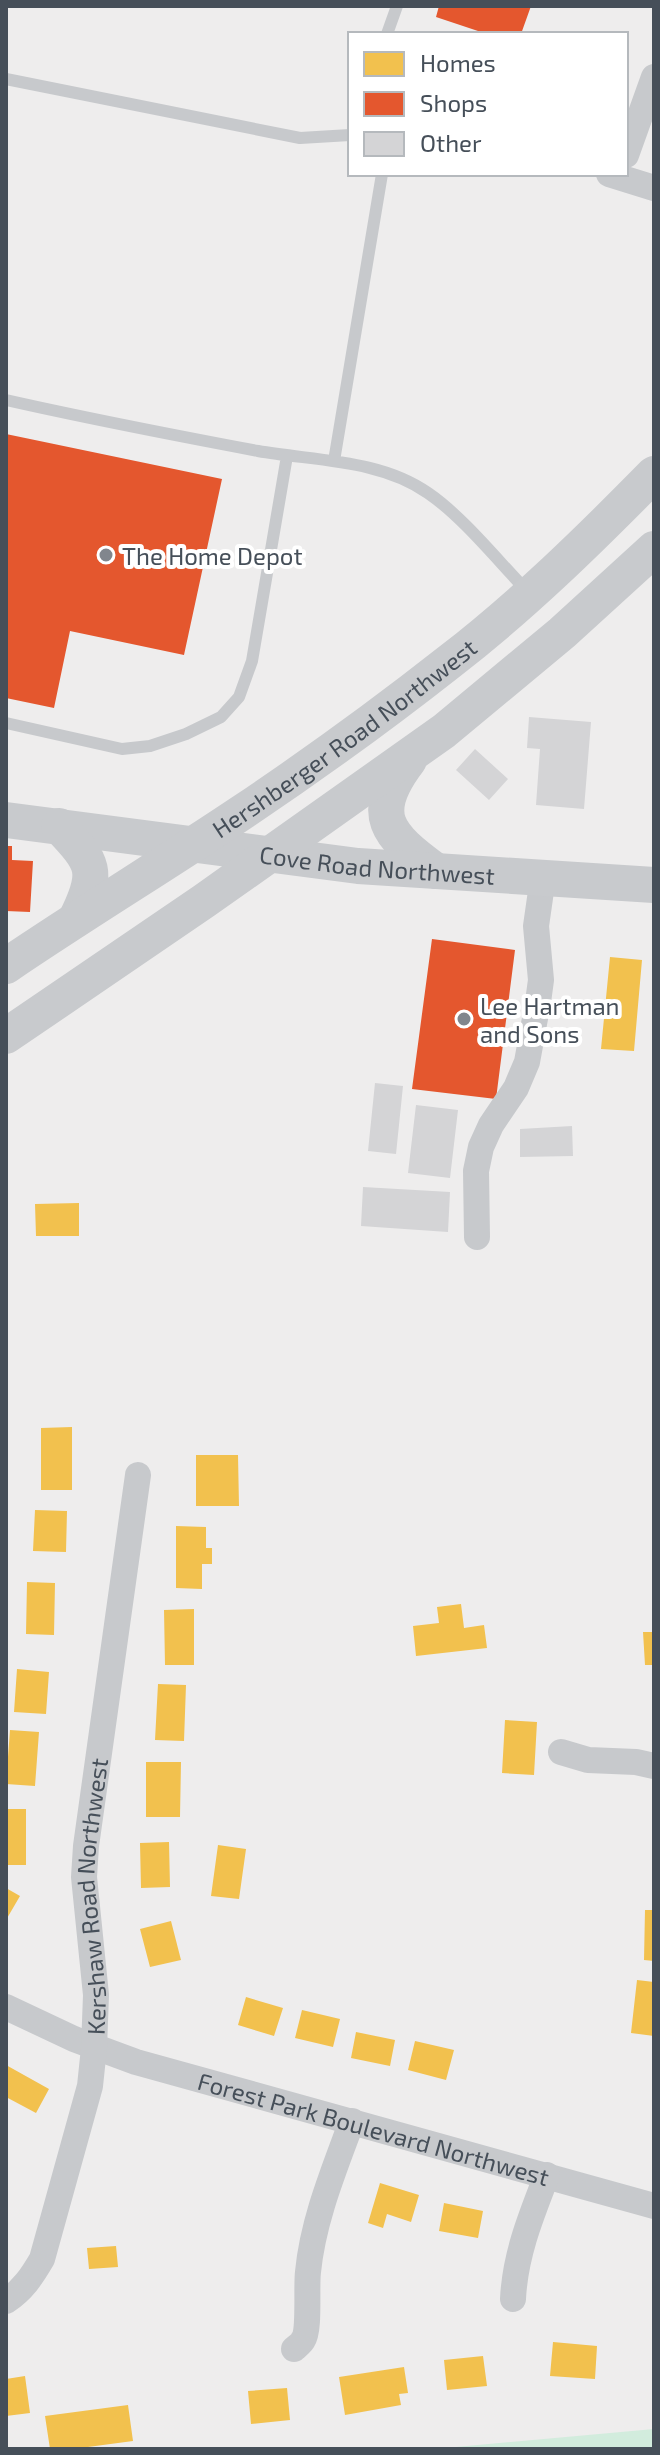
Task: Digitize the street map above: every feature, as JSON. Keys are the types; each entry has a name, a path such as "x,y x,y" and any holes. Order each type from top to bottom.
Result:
{"main road":[{"name":"Hershberger Road Northwest","path":"6,966 345,741 450,661 530,594 654,474"},
{"path":"6,1036 417,750 505,683 654,549"},
{"path":"417,750 395,779 387,795 386,809 394,835 403,846 436,871"},
{"name":"Cove Road Northwest","path":"6,820 358,866 654,885"},
{"path":"59,826 81,849 90,865 90,886 76,919"}],"street":[{"path":"628,144 654,77"},
{"path":"628,175 654,188"},
{"path":"477,1237 476,1171 481,1147 491,1125 516,1088 527,1062 538,1002 541,980 536,926 543,877"},
{"name":"Kershaw Road Northwest","path":"6,2301 32,2277 42,2259 90,2086 96,1995 84,1877 86,1846 138,1475"},
{"path":"561,1752 588,1760 654,1766"},
{"name":"Forest Park Boulevard Northwest","path":"6,2007 94,2048 136,2062 654,2206"},
{"path":"294,2349 303,2342 307,2331 306,2292 310,2256 321,2207 352,2121"},
{"path":"513,2299 514,2273 547,2175"}],"lane":[{"path":"388,32 397,6"},
{"path":"6,79 300,138 348,135"},
{"path":"334,461 382,176"},
{"path":"6,400 150,431 287,456 334,461 398,476 429,493 530,594"},
{"path":"6,723 122,749 150,746 186,734 221,717 239,697 252,661 287,456"}],"green space":[{"path":"654,2429 654,2449 434,2449"}],"building: Homes":[{"path":"610,957 642,960 634,1051 601,1049"},
{"path":"79,1203 79,1236 36,1236 35,1204"},
{"path":"72,1427 72,1490 41,1490 41,1428"},
{"path":"196,1455 238,1455 239,1506 196,1506"},
{"path":"35,1510 67,1511 66,1552 33,1551"},
{"path":"176,1526 206,1527 206,1548 212,1548 212,1564 202,1564 202,1589 176,1588"},
{"path":"27,1582 55,1583 54,1635 26,1634"},
{"path":"461,1604 464,1628 484,1625 487,1648 416,1656 413,1626 439,1623 437,1607"},
{"path":"194,1609 194,1665 165,1665 164,1610"},
{"path":"643,1632 654,1632 654,1665 645,1665"},
{"path":"17,1669 49,1672 46,1714 14,1712"},
{"path":"158,1684 186,1685 184,1741 155,1740"},
{"path":"505,1720 537,1722 534,1775 502,1773"},
{"path":"10,1730 39,1732 35,1786 6,1784"},
{"path":"146,1762 181,1762 180,1817 146,1817"},
{"path":"6,1809 26,1809 26,1865 6,1865"},
{"path":"169,1842 170,1887 141,1888 140,1843"},
{"path":"218,1845 246,1849 239,1899 211,1896"},
{"path":"6,1888 20,1896 6,1920"},
{"path":"645,1910 654,1910 654,1961 644,1960"},
{"path":"171,1921 181,1960 150,1967 140,1929"},
{"path":"637,1980 654,1982 654,2036 631,2033"},
{"path":"246,1997 283,2008 274,2036 238,2025"},
{"path":"302,2010 340,2019 333,2047 295,2038"},
{"path":"356,2032 395,2040 390,2066 351,2058"},
{"path":"415,2041 454,2050 446,2080 408,2070"},
{"path":"6,2065 49,2089 36,2113 6,2097"},
{"path":"380,2183 419,2195 411,2222 387,2214 383,2228 368,2223"},
{"path":"444,2203 483,2211 478,2238 439,2231"},
{"path":"116,2246 118,2267 89,2269 87,2248"},
{"path":"553,2342 597,2346 595,2379 550,2376"},
{"path":"483,2356 487,2386 447,2390 444,2360"},
{"path":"404,2367 408,2393 399,2394 401,2405 345,2415 339,2377"},
{"path":"25,2376 30,2413 6,2416 6,2379"},
{"path":"287,2388 290,2420 251,2424 248,2391"},
{"path":"128,2405 133,2441 50,2449 45,2416"}],"building: Shops":[{"path":"439,6 531,6 522,32 481,32 436,17"},
{"name":"The Home Depot","path":"6,434 222,479 184,655 70,631 54,708 6,698"},
{"path":"6,846 12,846 12,860 33,861 30,912 6,911"},
{"name":"Lee Hartman and Sons","path":"432,939 515,950 496,1099 412,1089"}],"building: Other":[{"path":"529,717 591,722 584,809 536,805 540,749 527,748"},
{"path":"475,749 508,779 489,800 456,770"},
{"path":"375,1083 403,1086 396,1154 368,1151"},
{"path":"416,1105 458,1110 450,1178 408,1173"},
{"path":"572,1126 573,1156 520,1157 520,1129"},
{"path":"363,1187 450,1192 448,1232 361,1226"}],"place":[{"name":"The Home Depot","path":"106,555"},
{"name":"Lee Hartman and Sons","path":"464,1019"}]}
